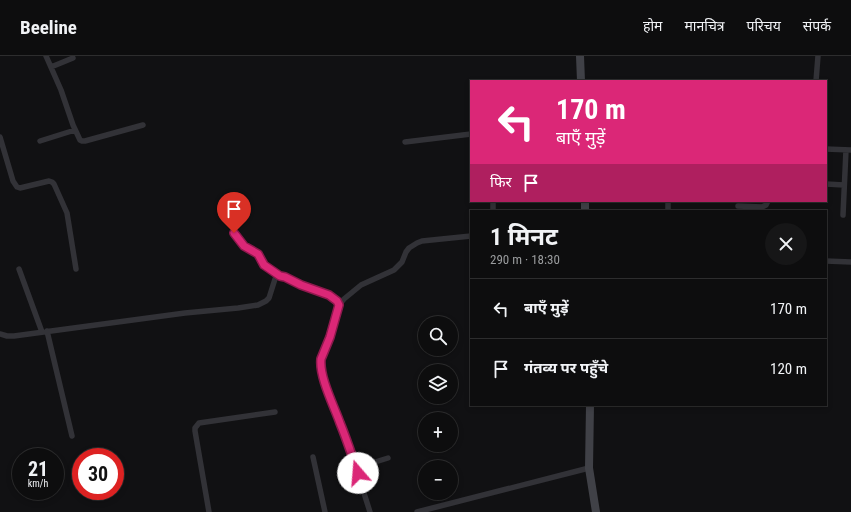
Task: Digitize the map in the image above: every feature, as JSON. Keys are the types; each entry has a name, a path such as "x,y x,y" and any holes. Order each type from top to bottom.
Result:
{"street":[{"path":"46,56 80,140 85,141 143,125"},
{"path":"580,56 581,80"},
{"path":"816,80 818,56"},
{"path":"51,67 73,58"},
{"path":"40,142 75,130"},
{"path":"405,142 470,134"},
{"path":"0,137 13,181 17,187 23,187 49,180 54,184 66,209 76,269"},
{"path":"827,149 848,150 844,185 843,214"},
{"path":"827,184 844,185"},
{"path":"738,206 756,209 766,205 768,202"},
{"path":"234,233 244,246 258,254 264,265 280,276 329,295 337,301 339,305"},
{"path":"370,512 347,440 324,381 320,364 339,305 361,285 394,270 402,262 406,252 413,245 422,241 470,236"},
{"path":"827,262 851,262"},
{"path":"19,269 45,332 72,436"},
{"path":"0,334 14,336 185,313 258,305 262,304 269,298 275,279 280,276"},
{"path":"590,406 589,468 596,512"},
{"path":"208,512 195,431 197,425 199,423 274,412"},
{"path":"313,457 325,512"},
{"path":"356,468 388,458"},
{"path":"417,512 589,468"},
{"path":"445,505 447,512"}],"route":[{"path":"234,233 244,246 258,254 264,265 280,276 329,295 337,301 339,305 330,337 320,364 324,381 358,473"}]}
